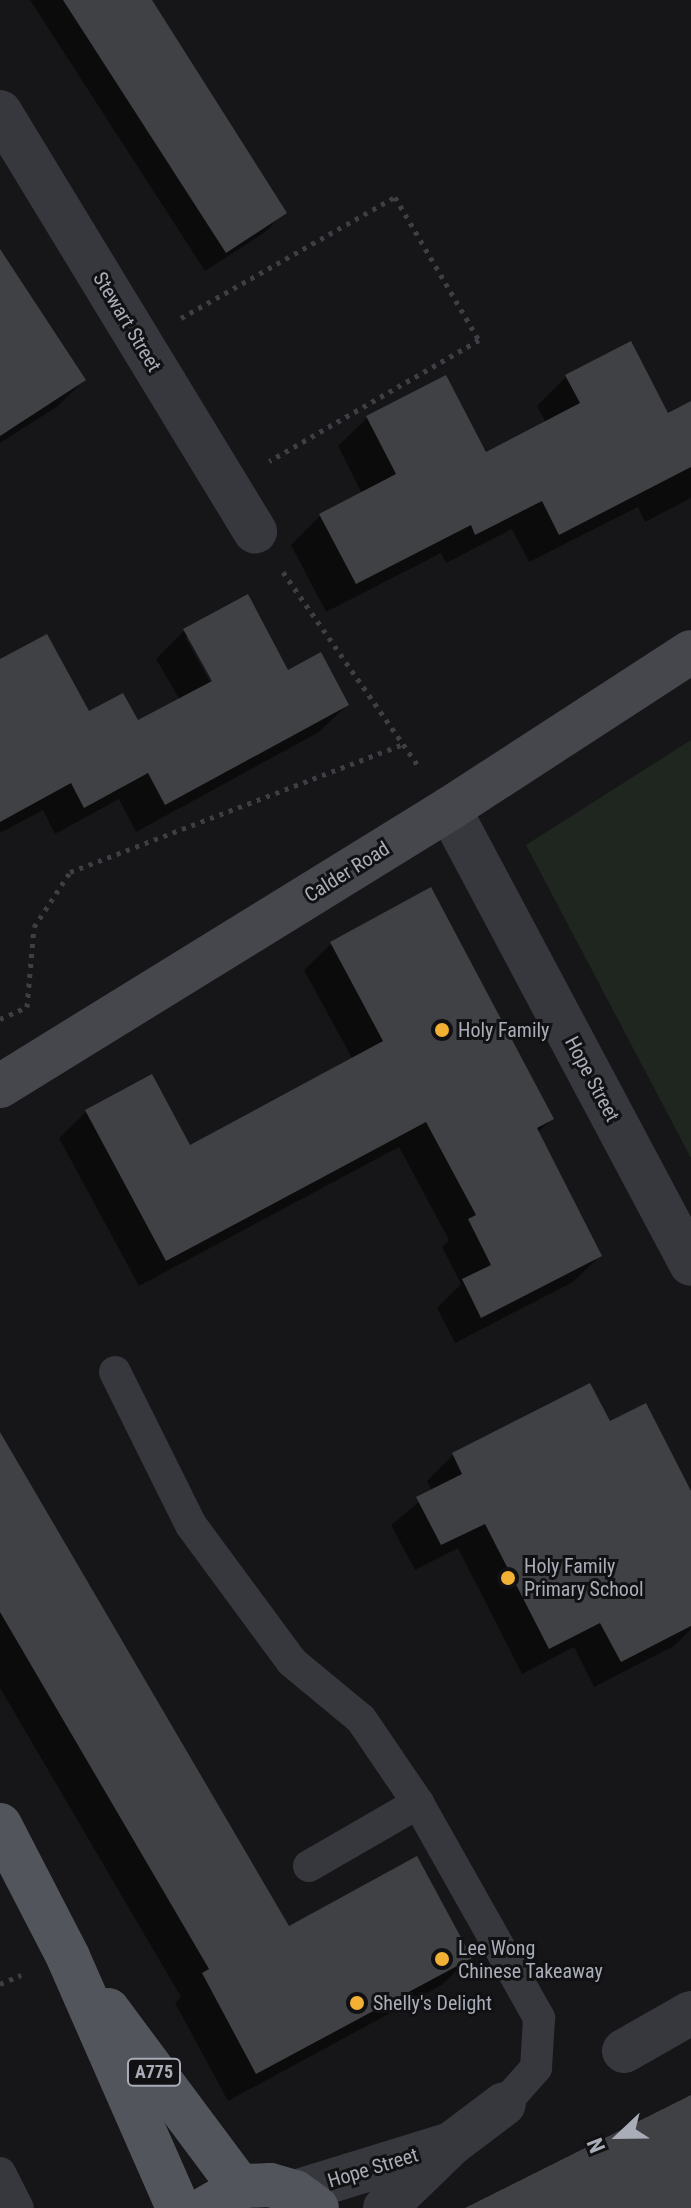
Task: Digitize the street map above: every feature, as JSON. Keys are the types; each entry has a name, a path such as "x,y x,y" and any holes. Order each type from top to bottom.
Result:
{"main road":[{"name":"Calder Road","path":"0,1086 449,809 691,652"},
{"name":"A775","path":"0,1825 68,1957 178,2208"},
{"name":"A775","path":"68,1957 223,2198"},
{"path":"223,2198 270,2185 306,2200"}],"street":[{"name":"Stewart Street","path":"0,112 255,532"},
{"name":"Hope Street","path":"449,809 691,1264"},
{"path":"624,2051 691,2013"},
{"name":"Hope Street","path":"385,2208 451,2144 504,2104"},
{"name":"Hope Street","path":"306,2200 451,2144"}],"lane":[{"path":"115,1372 191,1525 292,1662 361,1719 418,1803 539,2018 536,2068 504,2104"},
{"path":"309,1866 418,1803"},
{"path":"0,2173 18,2208"}],"path":[{"path":"138,342 395,197 479,340 226,485"},
{"path":"255,532 449,809"},
{"path":"0,1019 27,1007 34,927 70,872 403,744"}],"shaded area":[{"path":"691,740 691,1158 526,845"}],"building":[{"path":"63,0 152,0 287,213 226,253"},
{"path":"0,249 86,380 0,436"},
{"path":"631,341 668,413 691,401 691,467 559,535 542,501 475,535 471,525 356,584 319,514 396,474 366,416 446,375 486,452 580,403 565,375"},
{"path":"248,594 288,670 321,652 349,705 165,805 148,773 84,808 71,783 0,822 0,659 47,634 89,711 123,693 138,720 212,681 183,629"},
{"path":"431,887 554,1119 537,1128 602,1256 481,1318 462,1279 491,1265 468,1219 476,1215 426,1122 166,1261 85,1110 152,1074 190,1145 383,1041 330,942"},
{"path":"590,1383 610,1421 646,1403 691,1491 691,1626 621,1662 600,1623 549,1649 485,1524 441,1545 416,1497 462,1474 452,1453"},
{"path":"0,1432 289,1926 417,1856 472,1958 256,2074 202,1973 209,1969 0,1612"},
{"path":"691,2095 691,2208 465,2208"}],"place":[{"name":"Holy Family","path":"442,1030"},
{"name":"Holy Family Primary School","path":"508,1578"},
{"name":"Lee Wong Chinese Takeaway","path":"442,1959"},
{"name":"Shelly's Delight","path":"357,2003"}]}
